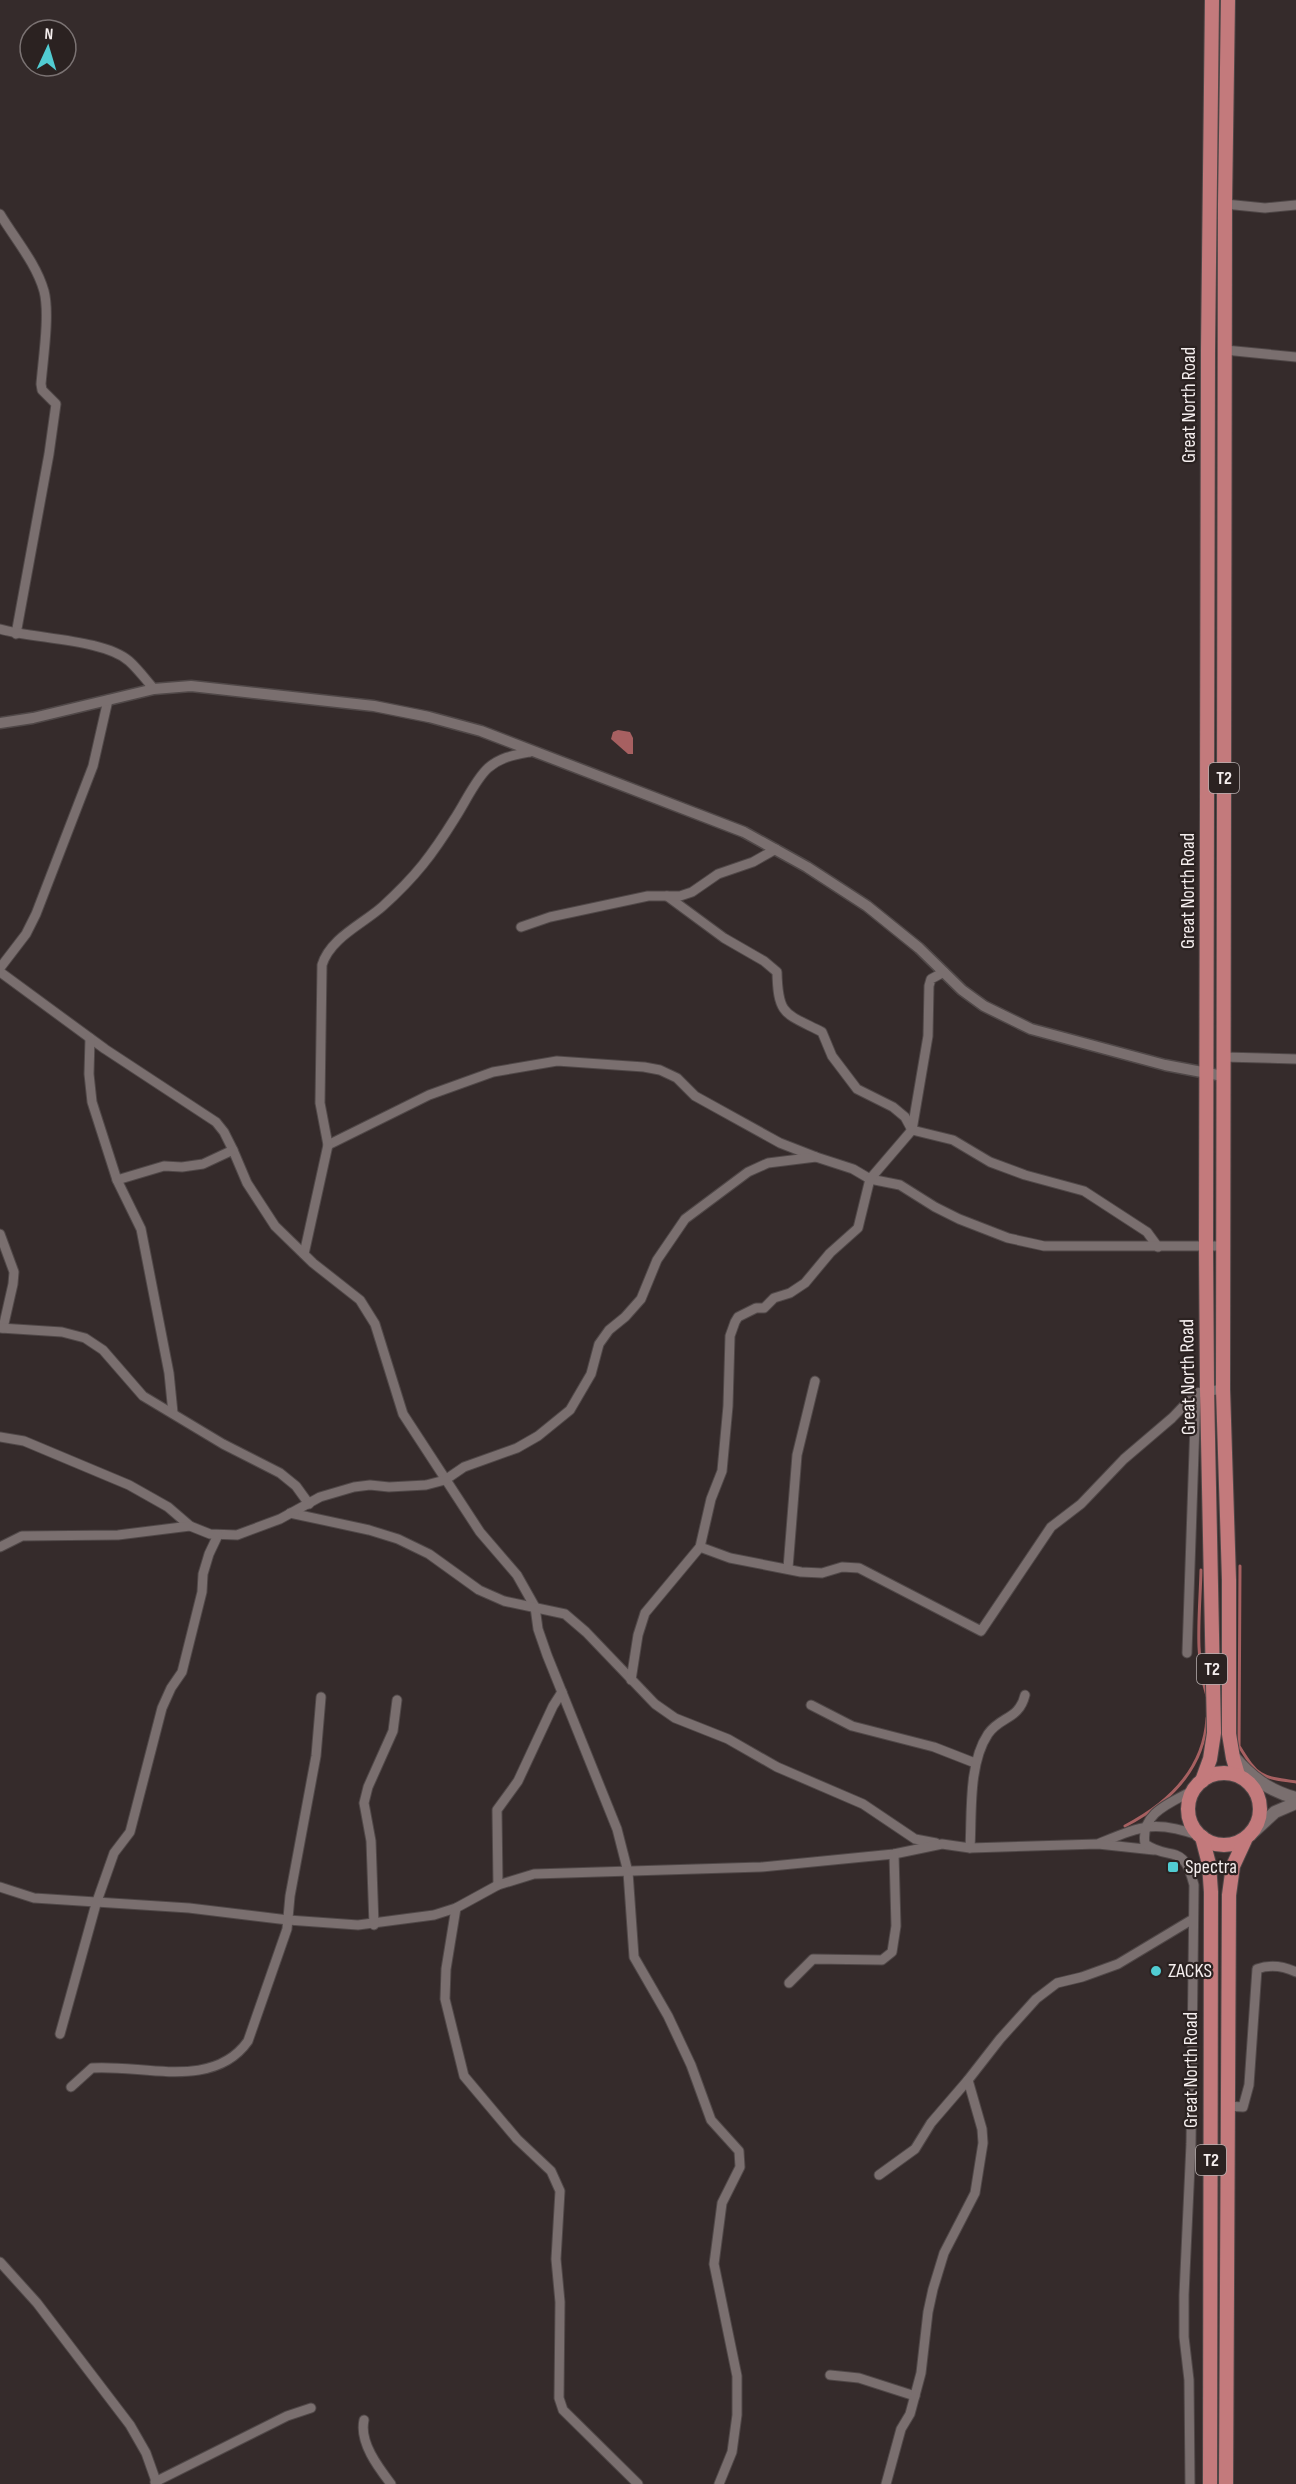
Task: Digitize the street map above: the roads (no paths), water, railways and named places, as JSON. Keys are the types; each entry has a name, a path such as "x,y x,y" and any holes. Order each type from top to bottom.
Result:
{"main road":[{"name":"Great North Road","path":"1198,1785 1210,1759 1214,1733 1202,1392 1206,1246 1208,372 1212,0"},
{"name":"Great North Road","path":"1228,0 1225,204 1223,1389 1229,1580 1229,1734 1232,1755 1241,1776"},
{"path":"1232,1755 1247,1773 1265,1786"},
{"path":"1296,1798 1241,1776 1219,1773 1198,1785 1189,1804 1189,1818 1201,1837 1208,1842 1223,1846 1248,1837 1275,1812 1296,1803"},
{"path":"1241,1776 1255,1790 1260,1807 1258,1819 1248,1837"},
{"name":"Great North Road","path":"1201,1837 1209,1864 1211,1892 1209,2484"},
{"name":"Great North Road","path":"1226,2484 1226,2106 1230,1880 1248,1837"}],"street":[{"path":"1225,204 1265,208 1296,205"},
{"path":"0,214 29,257 44,291 46,314 41,384 42,390 56,404 16,634"},
{"path":"1225,350 1296,357"},
{"path":"0,629 108,651 128,660 154,689"},
{"path":"0,723 154,689 191,686 374,706 429,717 481,731 530,752 744,832 776,849 867,906 919,948 984,1006 1031,1029 1165,1065 1222,1076"},
{"path":"0,968 26,934 36,914 93,766 108,700"},
{"path":"304,1254 328,1146 320,1102 319,1066 322,965 325,954 410,882 429,859 487,770 503,758 530,752"},
{"path":"521,927 550,917 648,896 680,897 692,892 718,874 753,862 776,849"},
{"path":"667,896 724,938 764,961 777,972 777,999 783,1010 793,1018 822,1032 832,1056 857,1089 893,1107 905,1117 912,1130 953,1140 990,1162 1016,1172 1084,1191 1147,1232 1158,1247"},
{"path":"0,972 90,1038 216,1122 224,1132 247,1183 275,1226 304,1254 360,1300 375,1324 403,1414 480,1532 517,1575 535,1607 538,1629 617,1829 628,1872 634,1957 668,2016 691,2065 711,2120 739,2151 740,2167 722,2204 714,2264 737,2376 737,2415 732,2452 719,2484"},
{"path":"631,1680 638,1635 645,1613 700,1547 711,1499 722,1471 728,1406 730,1336 735,1322 738,1317 756,1308 764,1308 774,1298 790,1293 805,1283 830,1253 858,1228 870,1179 912,1130 928,1036 928,986 932,979 944,972"},
{"path":"90,1038 89,1074 92,1102 117,1180 141,1229 169,1373 174,1413"},
{"path":"1223,1057 1296,1059"},
{"path":"328,1146 429,1095 493,1072 518,1070 557,1061 660,1070 677,1078 695,1096 780,1143 853,1169 870,1179 900,1185 959,1220 1008,1238 1044,1246 1223,1246"},
{"path":"117,1180 164,1166 182,1167 203,1164 233,1150"},
{"path":"0,1437 24,1441 129,1485 168,1507 190,1526 218,1535 237,1535 290,1513 320,1497 354,1487 370,1485 412,1487 445,1480 464,1467 517,1448 538,1436 570,1410 591,1374 599,1344 609,1330 641,1299 657,1260 684,1219 693,1211 748,1172 768,1164 816,1157"},
{"path":"0,1234 14,1272 1,1328 62,1332 85,1338 103,1350 143,1396 223,1444 280,1473 296,1486 309,1504"},
{"path":"788,1568 798,1455 815,1381"},
{"path":"700,1547 730,1558 801,1572 822,1573 842,1567 859,1568 981,1631 1051,1527 1081,1504 1124,1459 1202,1392 1223,1389"},
{"path":"1187,1653 1202,1392"},
{"path":"290,1513 360,1527 398,1539 429,1554 479,1590 504,1600 565,1614 586,1632 655,1704 675,1718 728,1739 777,1767 863,1804 915,1839 970,1848 1098,1844 1170,1852 1186,1863 1194,1886 1191,2133 1184,2337 1189,2380 1190,2484"},
{"path":"0,1547 22,1536 118,1535 190,1526"},
{"path":"60,2034 96,1904 114,1853 130,1832 162,1708 171,1688 182,1672 202,1592 203,1574 218,1535"},
{"path":"498,1885 497,1810 518,1781 553,1706 562,1692"},
{"path":"970,1848 975,1763 989,1732 1019,1711 1025,1695"},
{"path":"71,2087 92,2068 187,2071 203,2068 238,2054 248,2041 287,1929 290,1896 316,1756 321,1697"},
{"path":"374,1925 371,1842 364,1803 368,1787 393,1731 397,1700"},
{"path":"811,1705 852,1726 934,1747 975,1763"},
{"path":"1154,1850 1145,1844 1144,1826 1154,1814 1198,1785"},
{"path":"1098,1844 1144,1826 1175,1827 1201,1837"},
{"path":"0,1878 1,1888 34,1898 96,1904 189,1908 288,1920 374,1925 434,1915 456,1908 498,1885 534,1874 761,1867 894,1854 942,1844"},
{"path":"789,1983 813,1959 882,1960 892,1952 896,1926 894,1854"},
{"path":"456,1908 446,1969 445,1999 464,2076 517,2139 551,2171 560,2191 556,2259 560,2302 559,2398 563,2410 638,2484"},
{"path":"879,2175 915,2149 924,2138 931,2123 1036,1999 1057,1983 1118,1964 1193,1919"},
{"path":"1226,2106 1244,2107 1249,2085 1257,1969 1266,1966 1284,1967 1296,1972"},
{"path":"886,2484 901,2429 910,2414 921,2373 928,2312 944,2253 975,2193 983,2144 982,2129 969,2080"},
{"path":"0,2262 37,2303 130,2425 146,2453 156,2483 287,2416 311,2408"},
{"path":"830,2375 859,2378 915,2396"},
{"path":"364,2420 362,2430 369,2451 391,2484"}],"waterway":[{"path":"1240,1566 1239,1746 1261,1774 1296,1782"},
{"path":"1201,1570 1199,1649 1207,1696"},
{"path":"1125,1826 1156,1807 1191,1769 1199,1753 1207,1718"}],"place":[{"name":"Spectra","path":"1173,1867"},
{"name":"ZACKS","path":"1156,1971"}]}
